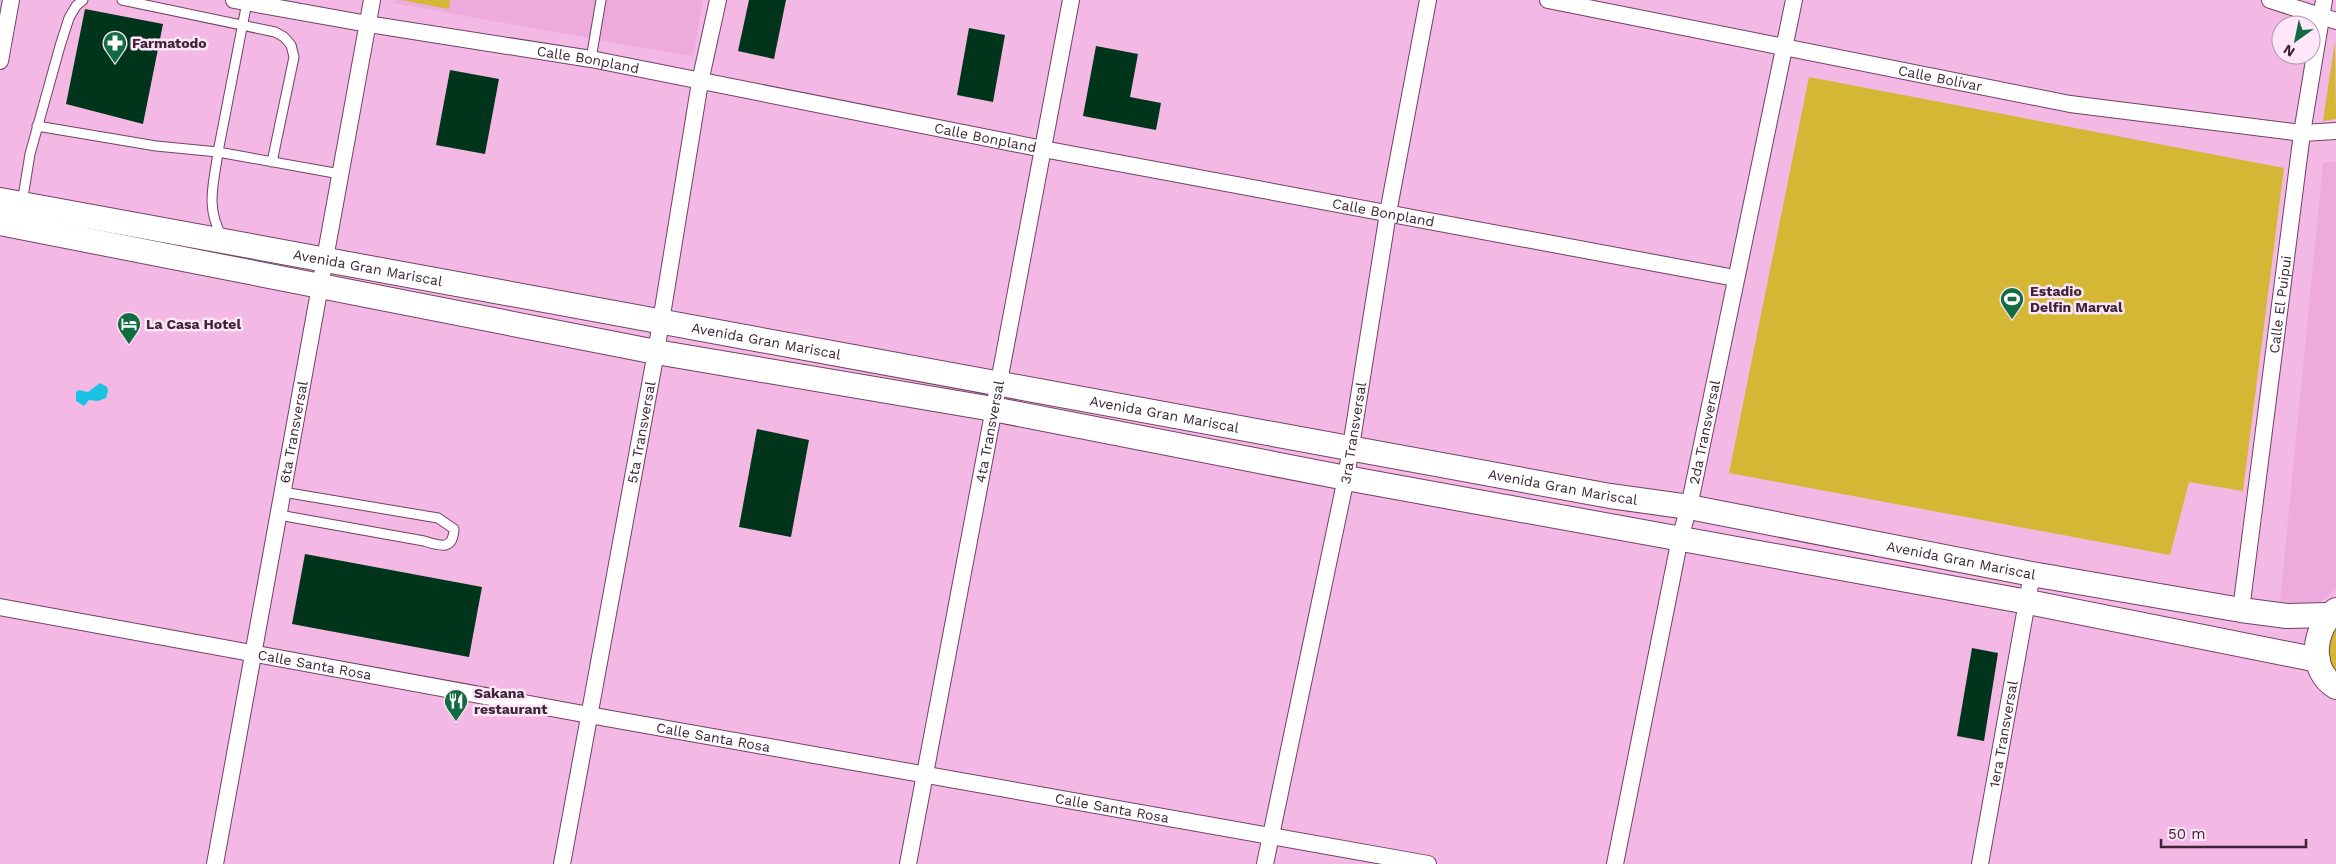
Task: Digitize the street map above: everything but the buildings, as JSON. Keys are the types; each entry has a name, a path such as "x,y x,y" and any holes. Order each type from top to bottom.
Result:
{"street":[{"path":"0,61 11,0"},
{"name":"6ta Transversal","path":"215,864 372,0"},
{"name":"5ta Transversal","path":"562,864 656,352 700,82 718,0"},
{"name":"4ta Transversal","path":"908,864 997,384 1071,0"},
{"name":"3ra Transversal","path":"1266,864 1346,478 1388,213 1428,0"},
{"name":"Calle Bolívar","path":"1548,0 2070,104 2302,133 2336,131"},
{"name":"2da Transversal","path":"1615,864 1680,538 1794,0"},
{"path":"2270,0 2327,12"},
{"name":"Calle Bonpland","path":"248,2 368,24 591,59 1043,149 1735,278"},
{"name":"Calle El Puipui","path":"2240,610 2302,133 2327,12"},
{"name":"Avenida Gran Mariscal","path":"11,202 1610,496 1688,507 2032,574 2240,610 2287,616 2333,612"},
{"name":"Avenida Gran Mariscal","path":"0,223 656,352 993,409 1346,478 2028,602 2318,660"},
{"name":"1era Transversal","path":"1980,864 2032,574"},
{"name":"Calle Santa Rosa","path":"0,607 589,715 926,773 1428,864"},
{"path":"2333,612 2320,631 2317,640 2318,660 2323,674 2335,692"}],"lane":[{"path":"11,202 30,154 69,18 76,6 83,0"},
{"path":"122,0 242,26 262,28 284,37 291,45 294,57 272,162"},
{"path":"591,59 601,0"},
{"path":"224,242 214,222 211,207 218,152 248,2"},
{"path":"37,126 156,146 218,152 340,174"},
{"path":"279,515 424,541 440,546 450,543 454,537 454,529 438,518 283,492"}],"shaded area":[{"path":"393,0 703,0 694,51 692,56 689,56 393,3"},
{"path":"401,0 450,0 449,9"},
{"path":"2335,41 2336,119 2323,121"},
{"name":"Estadio Delfin Marval","path":"1809,77 2284,168 2243,491 2189,482 2170,555 1729,473"},
{"path":"2336,161 2336,589 2313,608 2280,602 2323,163"},
{"path":"2336,625 2336,671 2330,661 2328,648"}],"water":[{"path":"100,383 107,387 106,398 98,401 89,400 84,406 76,401 76,392 79,390 88,392"}],"place":[{"name":"Farmatodo","path":"115,64"},
{"name":"Estadio Delfin Marval","path":"2012,320"},
{"name":"La Casa Hotel","path":"129,345"},
{"name":"Sakana restaurant","path":"456,722"}]}
